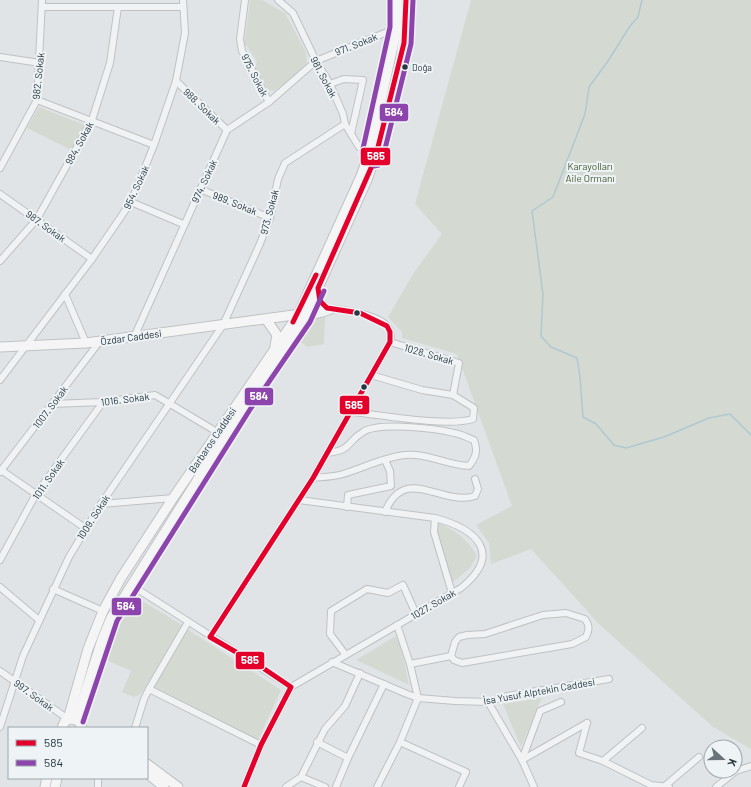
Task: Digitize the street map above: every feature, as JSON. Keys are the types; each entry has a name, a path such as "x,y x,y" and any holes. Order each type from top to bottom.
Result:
{"main road":[{"name":"Barbaros Caddesi","path":"78,724 102,640 111,618 318,288 367,180 397,28 397,0"},
{"name":"Barbaros Caddesi","path":"78,724 88,649 103,610 121,578 173,498 274,350 301,317 361,176 372,156 404,43 406,0"},
{"name":"Özdar Caddesi","path":"0,347 26,347 86,343 134,335 301,317"},
{"path":"265,321 277,335 274,350"},
{"path":"62,727 63,724 78,724"},
{"path":"148,765 164,784"},
{"path":"148,774 164,784 178,787"}],"street":[{"name":"982. Sokak","path":"0,168 38,100 42,0"},
{"name":"975. Sokak","path":"245,0 240,39 242,51 269,102"},
{"name":"981. Sokak","path":"281,1 293,14 316,61 330,84 343,114 345,124 359,147 372,156"},
{"path":"42,7 118,7 183,3"},
{"name":"954. Sokak","path":"0,380 92,259 131,202 154,145 176,81 185,33 183,3"},
{"name":"984. Sokak","path":"0,260 36,219 92,120 110,63 118,7"},
{"name":"971. Sokak","path":"316,61 397,28"},
{"path":"0,58 40,63"},
{"path":"227,130 269,102 316,61"},
{"path":"330,84 344,79 363,80 351,134"},
{"name":"988. Sokak","path":"176,81 227,130"},
{"path":"38,100 154,145"},
{"name":"973. Sokak","path":"223,325 270,218 278,179 285,163 345,124"},
{"name":"974. Sokak","path":"134,335 183,224 227,130"},
{"name":"989. Sokak","path":"200,189 270,218"},
{"name":"987. Sokak","path":"0,194 92,259"},
{"path":"131,202 183,224"},
{"path":"318,288 320,301 326,308"},
{"path":"65,294 86,343"},
{"path":"210,637 299,500 352,412 390,342 390,332 388,326 354,312 326,308 312,309 301,317"},
{"path":"301,317 330,312 334,309"},
{"name":"1009. Sokak","path":"0,727 23,656 53,589 85,528 223,325"},
{"name":"1007. Sokak","path":"1,471 100,341"},
{"name":"1028. Sokak","path":"390,342 460,363 453,395"},
{"path":"352,412 435,421 466,421 473,419 474,408 453,395 422,390 371,375"},
{"name":"1016. Sokak","path":"52,404 103,402 155,395 171,403 212,429"},
{"name":"1011. Sokak","path":"0,560 36,494 103,402"},
{"path":"312,478 342,474 369,464 404,455 418,454 457,466 468,466 474,458 477,449 474,440 454,433 422,428 374,427 362,432 341,452 327,453"},
{"path":"347,507 348,495 391,486 390,471 385,460"},
{"path":"1,471 85,528"},
{"path":"385,512 392,499 402,490 412,488 454,498 467,499 475,496 478,489 475,479"},
{"path":"101,504 173,498"},
{"name":"1027. Sokak","path":"291,687 345,654 452,593 469,581 477,571 483,552 478,540 450,522 435,518 299,500"},
{"path":"435,518 434,532 452,593"},
{"path":"131,585 210,637 260,666 291,687 261,745 244,787"},
{"path":"345,654 330,634 331,611 367,588 388,593 403,585 416,614"},
{"path":"0,587 39,620"},
{"path":"53,589 103,610"},
{"path":"566,613 585,619 588,624 589,630 586,637 572,644 462,663 454,660 451,656 455,642 459,637 485,634 543,615 566,613"},
{"path":"135,727 144,699 149,689 188,622"},
{"path":"377,787 400,742 418,698 410,664 397,625"},
{"path":"410,664 451,656"},
{"name":"İsa Yusuf Alptekin Caddesi","path":"332,662 418,698 475,703 488,702 507,696 609,679"},
{"name":"997. Sokak","path":"0,671 78,724"},
{"path":"286,787 301,777 325,729 345,706 360,673"},
{"path":"336,787 348,758 384,684"},
{"path":"149,689 261,745"},
{"path":"488,702 522,760 534,787"},
{"path":"522,760 540,711 560,702"},
{"path":"522,760 587,723 579,753 603,761 651,785 667,786 699,757"},
{"path":"603,761 642,728"},
{"path":"318,742 348,758"},
{"path":"400,742 466,772 459,787"},
{"path":"716,787 736,771 751,766"},
{"path":"301,777 325,787"}],"green space":[{"path":"250,0 262,0 285,13 306,52 307,61 304,70 274,91 268,90 254,66 257,62 247,46 244,46"},
{"name":"Karayolları Aile Ormanı","path":"471,0 751,0 751,749 743,744 743,739 734,739 713,727 598,623 531,549 491,564 489,543 476,525 512,506 457,354 402,338 402,332 388,317 413,274 442,234 415,204"},
{"path":"39,107 85,125 73,151 27,128"},
{"path":"325,315 324,344 308,347 294,338 307,318"},
{"path":"438,523 460,536 477,556 470,568 453,582 437,533"},
{"path":"132,595 182,625 141,694 134,697 122,692 131,671 102,658 116,615 126,600"},
{"path":"187,629 281,690 258,740 153,688"},
{"path":"396,636 402,651 409,685 356,660"},
{"path":"542,698 521,747 503,704"}],"waterway":[{"path":"642,0 638,17 630,26 608,61 589,87 585,114 553,197 532,211 543,294 541,336 551,347 577,358 583,417 596,424 614,445 626,448 664,437 709,418 730,414 751,435"}],"transit line":[{"name":"584","path":"390,0 390,27 362,153 364,159 374,166 379,165 382,161 411,44 413,0"},
{"name":"585","path":"244,787 261,745 291,687 260,666 210,637 313,478 390,342 390,332 387,326 360,313 327,308 320,301 318,288 375,159 404,43 406,0"},
{"name":"585","path":"293,322 316,275"},
{"name":"584","path":"83,722 117,621 251,408 310,322 324,291"}],"place":[{"name":"Doğa","path":"405,67"}]}
